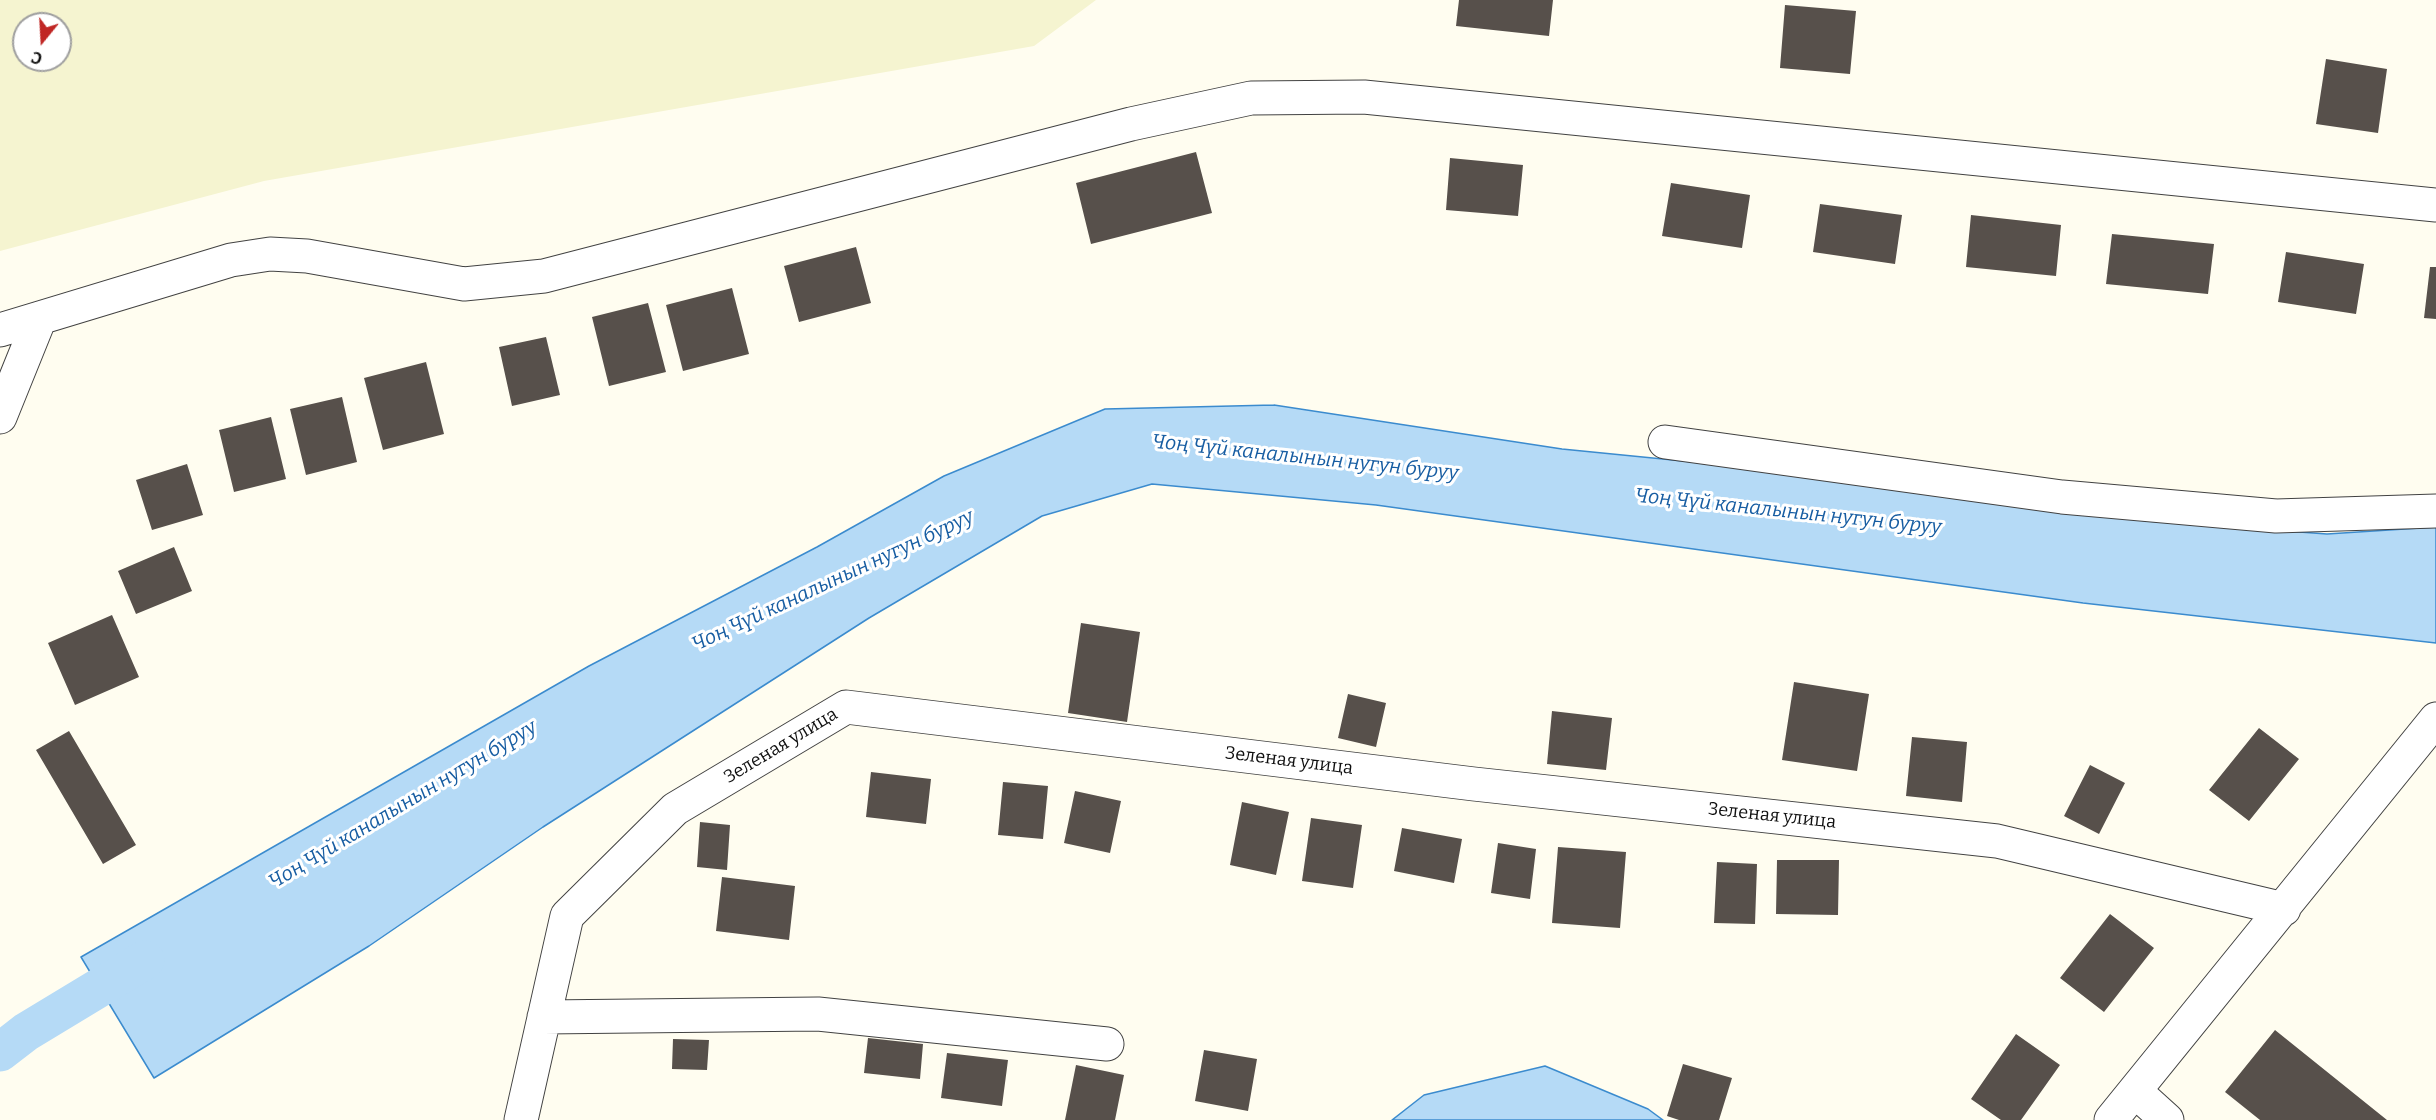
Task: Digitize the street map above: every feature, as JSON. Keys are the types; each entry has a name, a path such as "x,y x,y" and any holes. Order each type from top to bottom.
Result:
{"street":[{"path":"0,330 231,260 270,254 307,256 464,284 544,276 1131,124 1251,98 1364,97 2436,205"},
{"path":"0,417 40,318"},
{"path":"1665,442 2062,497 2276,516 2436,511"},
{"name":"Зеленая улица","path":"521,1120 567,916 675,809 846,707 1474,784 1997,841 2284,909"},
{"path":"2111,1120 2436,719"},
{"path":"544,1017 818,1014 1107,1044"},
{"path":"2135,1091 2167,1120"}],"green space":[{"path":"0,0 1096,0 1034,46 264,181 0,251"}],"water":[{"path":"1274,405 1562,449 1925,485 2147,521 2327,534 2436,527 2436,643 2083,603 1376,505 1152,484 1042,516 869,618 543,827 369,946 154,1078 81,957 589,666 817,547 944,476 1105,409"},
{"path":"1545,1066 1648,1109 1663,1120 1392,1120 1424,1095"}],"building":[{"path":"1459,0 1553,0 1549,36 1456,26"},
{"path":"1785,5 1856,11 1850,74 1780,68"},
{"path":"2326,59 2387,69 2378,133 2316,124"},
{"path":"1196,152 1212,213 1091,244 1076,183"},
{"path":"1450,158 1523,165 1518,216 1446,210"},
{"path":"1671,183 1750,195 1742,248 1662,236"},
{"path":"1820,204 1902,215 1895,264 1813,252"},
{"path":"1971,215 2061,225 2056,276 1966,267"},
{"path":"2112,234 2214,244 2208,294 2106,284"},
{"path":"856,247 871,303 799,322 784,266"},
{"path":"2286,252 2364,264 2356,314 2278,302"},
{"path":"2430,267 2436,267 2436,319 2424,318"},
{"path":"732,288 749,354 683,371 666,305"},
{"path":"648,303 666,372 609,386 592,317"},
{"path":"546,337 560,395 512,406 499,347"},
{"path":"426,362 444,434 383,450 364,378"},
{"path":"342,397 357,462 306,475 290,409"},
{"path":"271,417 286,479 234,492 219,430"},
{"path":"187,464 203,515 152,530 136,480"},
{"path":"174,547 192,591 136,614 118,571"},
{"path":"112,615 139,677 75,705 48,643"},
{"path":"1081,623 1140,632 1127,722 1068,713"},
{"path":"1794,682 1869,694 1857,771 1782,760"},
{"path":"1348,694 1386,703 1376,747 1338,738"},
{"path":"1552,711 1612,718 1606,770 1547,764"},
{"path":"2259,728 2299,759 2249,821 2209,790"},
{"path":"69,731 136,845 103,864 36,750"},
{"path":"1912,737 1967,742 1962,802 1906,796"},
{"path":"2090,765 2125,783 2099,834 2064,816"},
{"path":"871,772 931,779 926,824 866,817"},
{"path":"1003,782 1048,786 1043,839 998,835"},
{"path":"1075,791 1121,801 1110,853 1064,843"},
{"path":"1242,802 1289,812 1276,875 1230,865"},
{"path":"1311,818 1362,825 1353,888 1302,881"},
{"path":"700,822 730,825 727,870 697,867"},
{"path":"1402,828 1462,839 1454,883 1394,871"},
{"path":"1498,843 1536,849 1530,899 1491,893"},
{"path":"1558,847 1626,852 1620,928 1552,923"},
{"path":"1777,860 1839,860 1838,915 1776,914"},
{"path":"1717,862 1757,864 1755,924 1714,923"},
{"path":"722,877 795,886 789,940 716,931"},
{"path":"2110,914 2154,948 2104,1012 2060,978"},
{"path":"2275,1030 2387,1120 2260,1120 2225,1092"},
{"path":"2016,1034 2060,1065 2021,1120 2001,1120 1971,1099"},
{"path":"868,1038 923,1044 920,1079 864,1073"},
{"path":"673,1039 709,1040 707,1070 672,1069"},
{"path":"1204,1050 1257,1059 1248,1111 1195,1101"},
{"path":"947,1053 1008,1060 1002,1106 941,1098"},
{"path":"1683,1064 1732,1078 1719,1120 1679,1120 1667,1116"},
{"path":"1076,1065 1124,1075 1115,1120 1065,1120"}],"waterway":[{"name":"Чоң Чүй каналынын нугун буруу","path":"0,1052 26,1032 145,960"}]}
